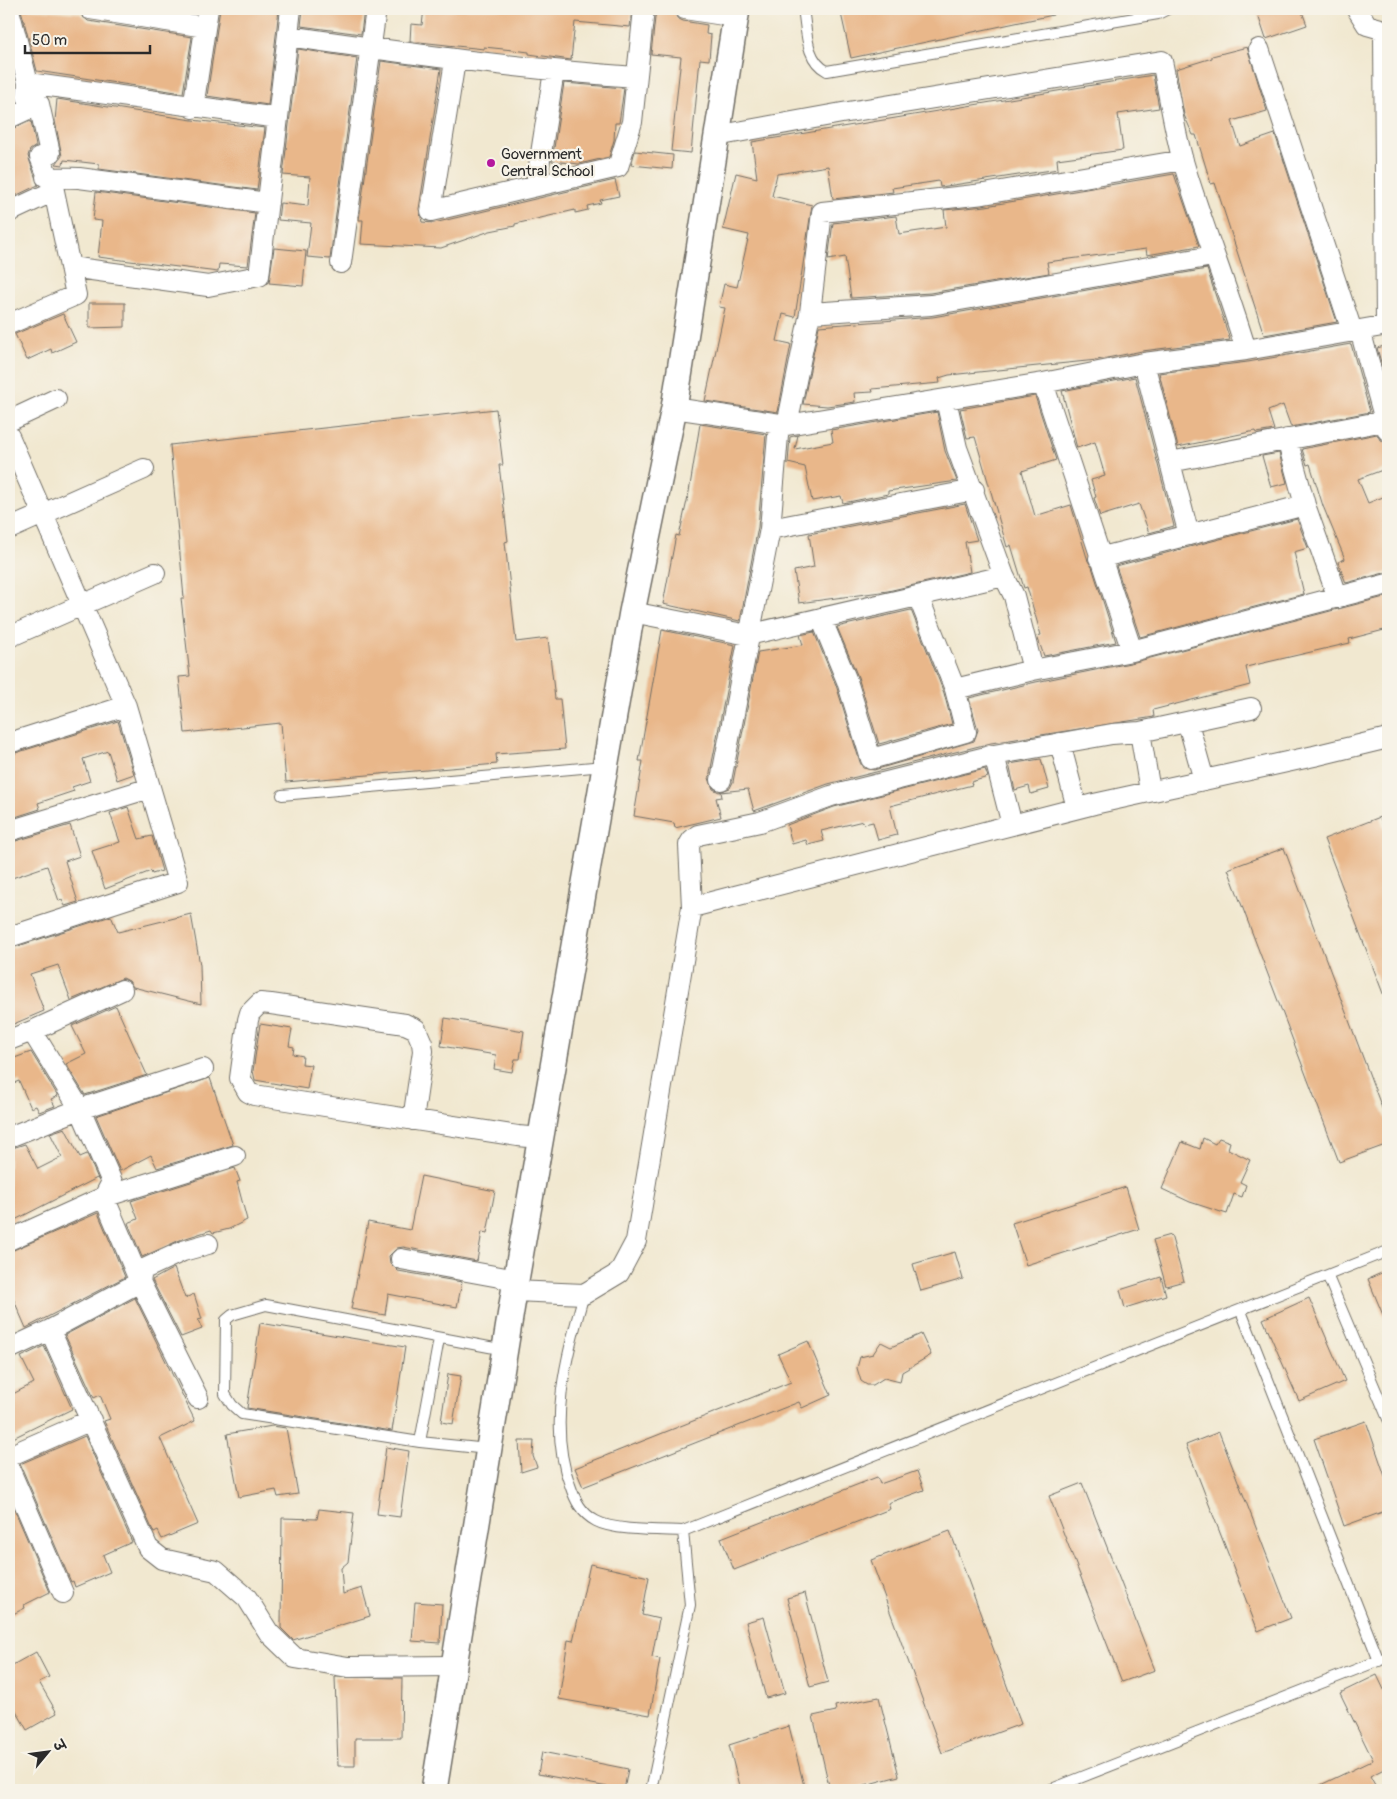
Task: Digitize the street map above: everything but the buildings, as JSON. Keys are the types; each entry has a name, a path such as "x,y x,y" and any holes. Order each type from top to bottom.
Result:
{"street":[{"path":"90,9 206,18 194,108"},
{"path":"70,267 208,286 259,276 291,9"},
{"path":"341,263 376,9"},
{"path":"455,61 432,211 536,185 618,168 632,122 644,9"},
{"path":"434,1790 452,1666 540,1138 632,612 674,408 736,13 685,9"},
{"path":"674,408 783,425 946,400 1144,363 1246,350 1387,325 1386,31 1367,25 1357,9"},
{"path":"9,10 12,37 28,83 17,115"},
{"path":"288,36 455,61 554,72 636,77"},
{"path":"1170,462 1287,439 1386,426 1356,330 1259,49"},
{"path":"716,136 842,113 1162,61 1183,160 1214,256 1231,299 1246,350"},
{"path":"536,185 554,72"},
{"path":"28,83 194,108 278,118"},
{"path":"9,324 76,295 50,184 40,157 50,153 39,104 17,115"},
{"path":"721,780 770,529 783,425 810,313 822,212 984,194 1183,160"},
{"path":"9,212 50,184 79,178 268,203"},
{"path":"810,313 931,305 1214,256"},
{"path":"1144,363 1189,534"},
{"path":"1043,383 1099,558 1132,651"},
{"path":"9,421 56,399"},
{"path":"946,400 957,448 1004,576 1014,596 1033,670"},
{"path":"9,436 126,706 178,882 9,937"},
{"path":"1287,439 1305,505 1338,598"},
{"path":"9,529 144,468"},
{"path":"770,529 974,490"},
{"path":"1099,558 1305,505"},
{"path":"9,637 154,573"},
{"path":"632,612 748,635 1004,576"},
{"path":"955,689 1033,670 1132,651 1388,584"},
{"path":"821,618 847,681 871,760 966,732 955,689 918,596"},
{"path":"9,743 126,706"},
{"path":"401,1258 515,1286 584,1294 619,1273 636,1241 692,907 689,846 698,834 760,822 831,796 994,755 1112,734 1140,732 1251,708"},
{"path":"1188,723 1204,780"},
{"path":"1140,732 1150,792"},
{"path":"692,907 1076,808 1388,738"},
{"path":"1060,743 1076,808"},
{"path":"994,755 1012,825"},
{"path":"9,831 150,788"},
{"path":"9,1040 32,1032 122,990"},
{"path":"413,1120 423,1051 416,1029 405,1024 271,1004 260,1003 250,1013 240,1078 248,1092 259,1097 413,1120 540,1138"},
{"path":"32,1032 80,1109 112,1182 104,1197"},
{"path":"9,1138 80,1109 203,1068"},
{"path":"9,1240 104,1197 235,1156"},
{"path":"104,1197 140,1282 198,1398"},
{"path":"140,1282 142,1270 183,1250 208,1244"},
{"path":"9,1349 50,1330 140,1282"},
{"path":"50,1330 148,1548 162,1559 216,1571 247,1598 269,1633 295,1658 348,1667 452,1666"},
{"path":"9,1456 91,1420"},
{"path":"9,1468 63,1593"}],"lane":[{"path":"803,9 811,56 817,66 827,71 1158,14 1168,9"},
{"path":"282,795 605,766"},
{"path":"584,1294 568,1353 560,1411 562,1464 577,1506 597,1522 628,1528 683,1531 1388,1252"},
{"path":"1328,1277 1388,1419"},
{"path":"488,1449 420,1442 242,1414 232,1405 226,1394 226,1320 232,1315 266,1304 439,1339 504,1350"},
{"path":"1049,1790 1383,1659 1241,1311"},
{"path":"420,1442 439,1339"},
{"path":"651,1790 690,1605 683,1531"}],"place":[{"name":"Government Central School","path":"491,163"}]}
